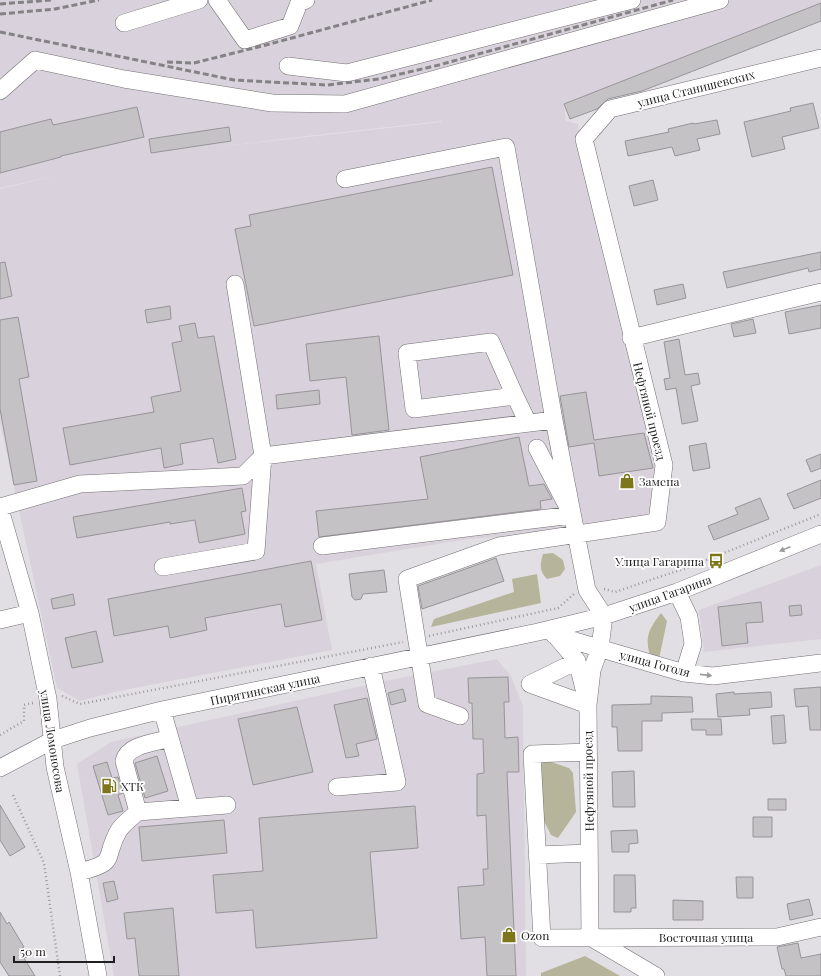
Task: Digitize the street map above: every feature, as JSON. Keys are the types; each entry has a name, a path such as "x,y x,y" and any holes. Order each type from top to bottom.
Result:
{"street":[{"path":"124,23 199,0"},
{"path":"217,0 245,40 290,26 301,1"},
{"path":"288,66 347,73 632,0"},
{"path":"0,91 35,60 124,79 272,103 345,104 720,0"},
{"name":"улица Станишевских","path":"584,139 610,109 821,58"},
{"name":"Нефтяной проезд","path":"575,534 657,522 664,465 631,338 584,139"},
{"path":"345,179 506,148 575,534 587,590 604,616 600,648 592,670 588,705 530,684 577,661"},
{"path":"163,567 256,551 263,456 235,284"},
{"path":"631,338 821,292"},
{"path":"515,396 414,409 407,353 491,342 528,423"},
{"path":"0,508 80,484 244,476 263,456 554,420"},
{"path":"537,448 572,515"},
{"name":"улица Ломоносова","path":"0,508 30,613 48,699 55,767 79,872 98,976"},
{"path":"322,546 572,515"},
{"path":"460,716 427,704 415,639 407,579 499,546 575,534"},
{"name":"улица Гагарина","path":"538,632 604,616 678,592 821,534"},
{"path":"678,592 689,617 693,644 684,673"},
{"path":"0,620 30,613"},
{"name":"улица Гоголя","path":"538,632 555,635 684,673 713,676 821,663"},
{"name":"Пирятинская улица","path":"0,768 52,740 90,728 162,710 538,632"},
{"name":"Нефтяной проезд","path":"555,635 577,661 588,705 590,937"},
{"path":"337,787 397,782 371,666"},
{"path":"162,710 190,808"},
{"path":"138,812 124,761 126,754 131,749 170,738"},
{"path":"588,752 532,754 537,855 589,852"},
{"path":"79,872 99,867 108,860 119,830 138,812 227,805"},
{"name":"Восточная улица","path":"537,855 542,938 777,936 821,927"},
{"path":"590,937 656,976"}],"path":[{"path":"0,735 24,721 24,705 64,696 80,704 415,639 558,608 575,594 596,587 615,592 689,567 821,514"},
{"path":"13,795 44,863 60,976"}],"shaded area":[{"path":"0,0 821,0 821,3 564,104 566,121 578,124 583,170 659,466 654,517 546,534 468,539 316,564 332,650 119,691 80,701 57,688 0,422 0,189 64,174 0,188","holes":["442,122 209,148 307,136"]},
{"path":"821,565 821,639 704,652 699,610"},
{"path":"497,659 511,676 523,706 526,976 114,976 77,764 111,742 380,682"}],"green space":[{"path":"553,553 563,560 565,569 560,576 547,579 541,570 542,558 543,554"},
{"path":"537,574 541,603 431,627 434,619 514,592 512,579"},
{"path":"661,613 667,621 659,659 650,655 648,648 648,637 651,628"},
{"path":"545,760 569,768 573,773 576,812 558,838 551,835 535,803 536,771"},
{"path":"585,956 620,976 541,976 541,973"}],"building":[{"path":"821,3 821,21 642,91 608,99 597,109 570,119 564,104"},
{"path":"813,103 819,128 782,137 785,149 752,157 744,122 791,111 790,108"},
{"path":"137,107 144,137 61,156 0,173 0,132 51,119 53,125"},
{"path":"717,120 720,134 697,139 700,150 675,156 672,147 628,156 625,141 669,132 668,129 693,123"},
{"path":"229,127 231,141 151,153 149,139"},
{"path":"492,167 513,275 254,326 235,229 251,226 249,215"},
{"path":"653,180 658,200 634,206 629,186"},
{"path":"821,252 821,269 809,272 808,268 727,288 723,272"},
{"path":"5,262 12,296 0,299 0,263"},
{"path":"683,284 686,298 657,305 654,290"},
{"path":"821,305 821,328 789,334 785,312"},
{"path":"170,306 171,319 147,323 145,310"},
{"path":"18,317 29,377 19,379 37,481 14,485 0,409 0,320"},
{"path":"753,319 756,333 734,337 731,324"},
{"path":"195,323 198,338 214,336 236,459 218,463 213,438 180,444 183,464 164,468 161,448 70,465 63,428 154,412 151,397 181,391 172,343 182,341 179,326"},
{"path":"379,336 389,430 352,435 346,377 310,381 306,344"},
{"path":"679,339 685,375 698,373 700,384 691,386 698,421 682,424 676,388 666,390 664,379 670,378 664,342"},
{"path":"319,390 320,404 277,409 276,395"},
{"path":"586,392 594,440 644,433 653,468 599,476 594,443 569,447 560,396"},
{"path":"519,437 529,486 544,484 552,499 540,501 541,509 319,537 316,511 428,499 420,457"},
{"path":"706,443 710,468 693,471 689,446"},
{"path":"821,454 821,468 811,472 806,460"},
{"path":"821,480 821,498 794,509 787,494"},
{"path":"242,488 246,511 241,512 245,534 199,543 195,520 170,524 170,522 77,538 73,517"},
{"path":"760,498 769,519 714,540 708,526 738,514 735,508"},
{"path":"496,558 504,581 422,609 418,586"},
{"path":"311,561 322,620 285,627 281,604 205,618 207,630 170,638 168,626 114,636 108,599"},
{"path":"384,570 387,592 363,594 361,599 355,600 352,597 349,574"},
{"path":"73,594 75,605 53,609 51,599"},
{"path":"761,602 763,622 746,623 748,643 722,646 718,607"},
{"path":"801,605 802,615 790,616 789,606"},
{"path":"96,631 103,662 72,668 65,638"},
{"path":"508,677 509,702 504,702 505,738 518,737 519,772 507,772 516,976 487,976 485,937 461,939 458,887 484,885 483,869 488,869 486,815 477,816 477,774 484,773 483,739 473,739 472,703 469,703 468,678"},
{"path":"821,687 821,730 810,730 808,706 796,707 794,689"},
{"path":"403,689 406,701 391,705 388,693"},
{"path":"734,692 734,694 771,692 772,707 749,709 750,715 718,717 716,694"},
{"path":"651,696 692,697 693,712 662,713 662,721 642,721 642,751 618,751 617,727 612,727 612,705 651,704"},
{"path":"367,698 377,739 356,744 359,756 346,758 334,705"},
{"path":"297,707 313,772 253,785 238,719"},
{"path":"784,715 786,743 773,744 771,716"},
{"path":"691,719 721,719 722,735 706,735 706,730 692,730"},
{"path":"157,756 168,791 145,798 135,763"},
{"path":"107,762 112,778 118,777 123,793 118,795 123,811 108,815 93,766"},
{"path":"634,771 635,807 613,807 612,772"},
{"path":"768,799 786,799 786,810 768,810"},
{"path":"0,805 25,847 10,856 0,840"},
{"path":"415,806 418,848 370,852 377,938 256,948 253,910 216,913 213,875 263,871 259,818"},
{"path":"753,817 772,817 772,837 753,837"},
{"path":"224,820 227,853 142,861 139,827"},
{"path":"637,830 638,843 629,844 629,852 612,852 611,831"},
{"path":"614,875 635,875 636,908 631,908 631,912 614,912"},
{"path":"736,877 753,877 753,898 737,898"},
{"path":"114,881 118,899 107,902 103,883"},
{"path":"809,899 813,915 790,920 787,904"},
{"path":"673,900 703,901 703,920 673,920"},
{"path":"173,908 179,976 139,976 135,938 127,939 124,913"},
{"path":"0,912 7,924 9,922 24,947 22,948 27,957 24,958 35,976 9,976 0,962"},
{"path":"798,943 801,958 821,954 821,976 786,976 784,969 782,969 777,947"}],"railway":[{"path":"0,4 52,0"},
{"path":"0,14 55,9 99,0"},
{"path":"167,62 194,63 432,0"},
{"path":"0,32 234,80 327,85 379,79 439,65 673,0"}],"place":[{"name":"Замена","path":"627,481"},
{"name":"Улица Гагарина","path":"716,561"},
{"name":"ХТК","path":"109,786"},
{"name":"Ozon","path":"509,935"}]}
